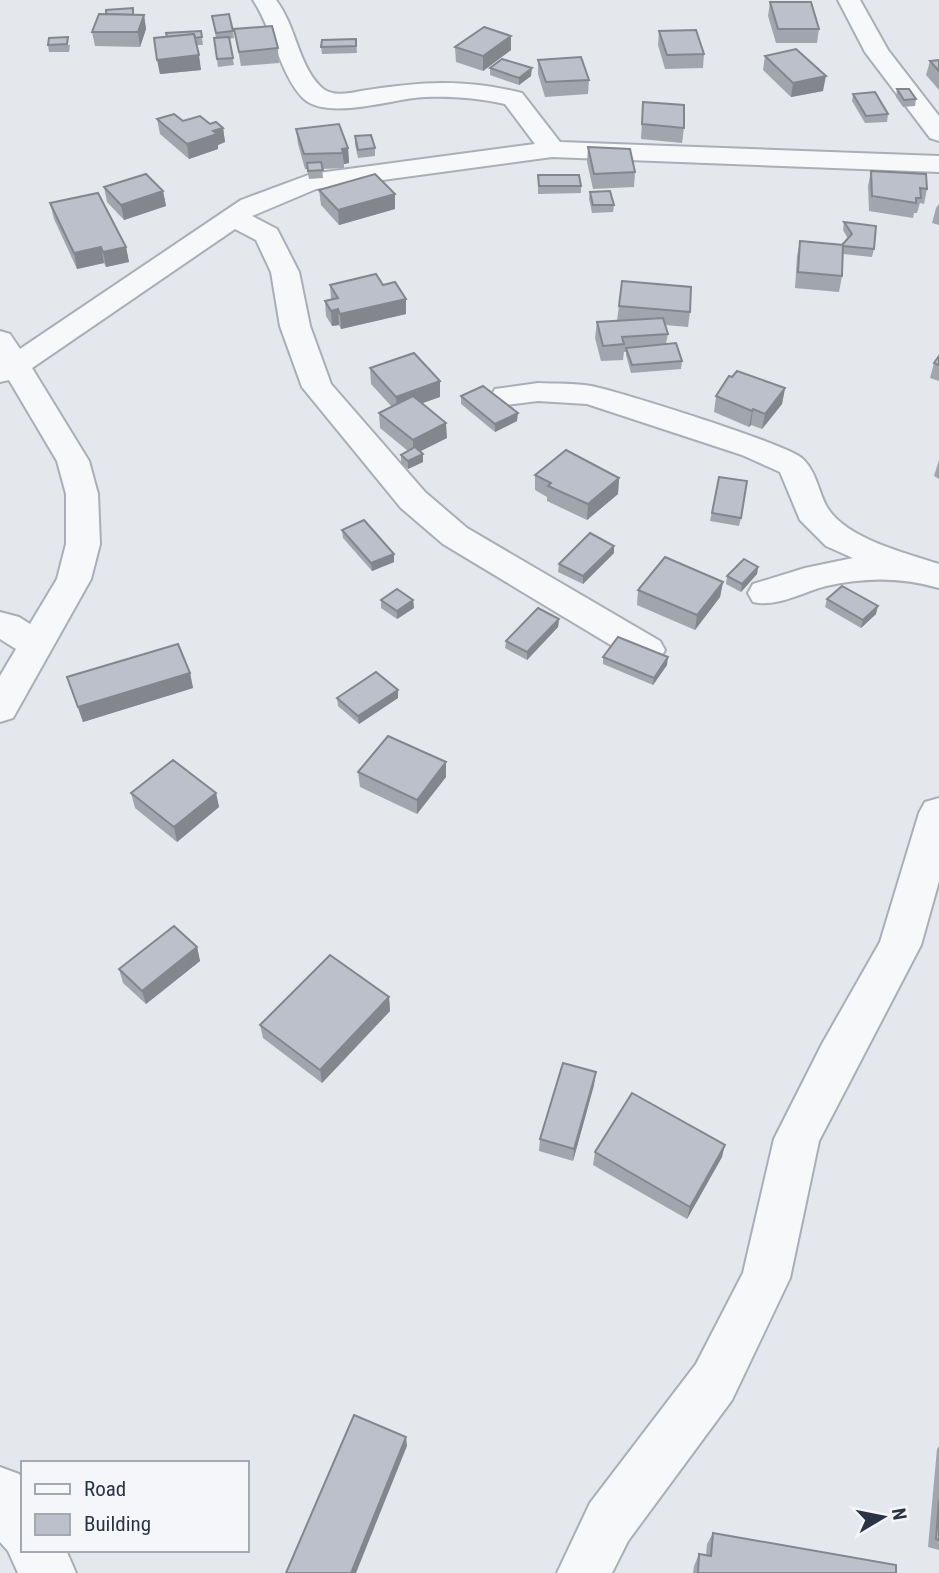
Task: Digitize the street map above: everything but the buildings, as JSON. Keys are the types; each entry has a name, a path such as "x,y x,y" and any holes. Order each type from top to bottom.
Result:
{"street":[{"path":"264,0 283,30 303,80 315,97 327,101 402,91 459,89 513,98 552,149"},
{"path":"849,0 877,52 939,133"},
{"path":"0,708 74,579 83,544 82,494 73,461 5,360 250,206 311,182 552,149 939,164"},
{"path":"233,217 267,235 285,272 295,326 317,387 413,500 456,536 647,650"},
{"path":"506,396 538,392 590,395 753,448 791,465 802,482 812,512 838,538 903,566 939,576"},
{"path":"765,593 797,580 903,566"},
{"path":"0,625 7,626 35,645"},
{"path":"584,1573 609,1522 714,1382 766,1278 797,1139 900,945 939,813"},
{"path":"0,1493 21,1527"},
{"path":"36,1552 49,1573"}]}
